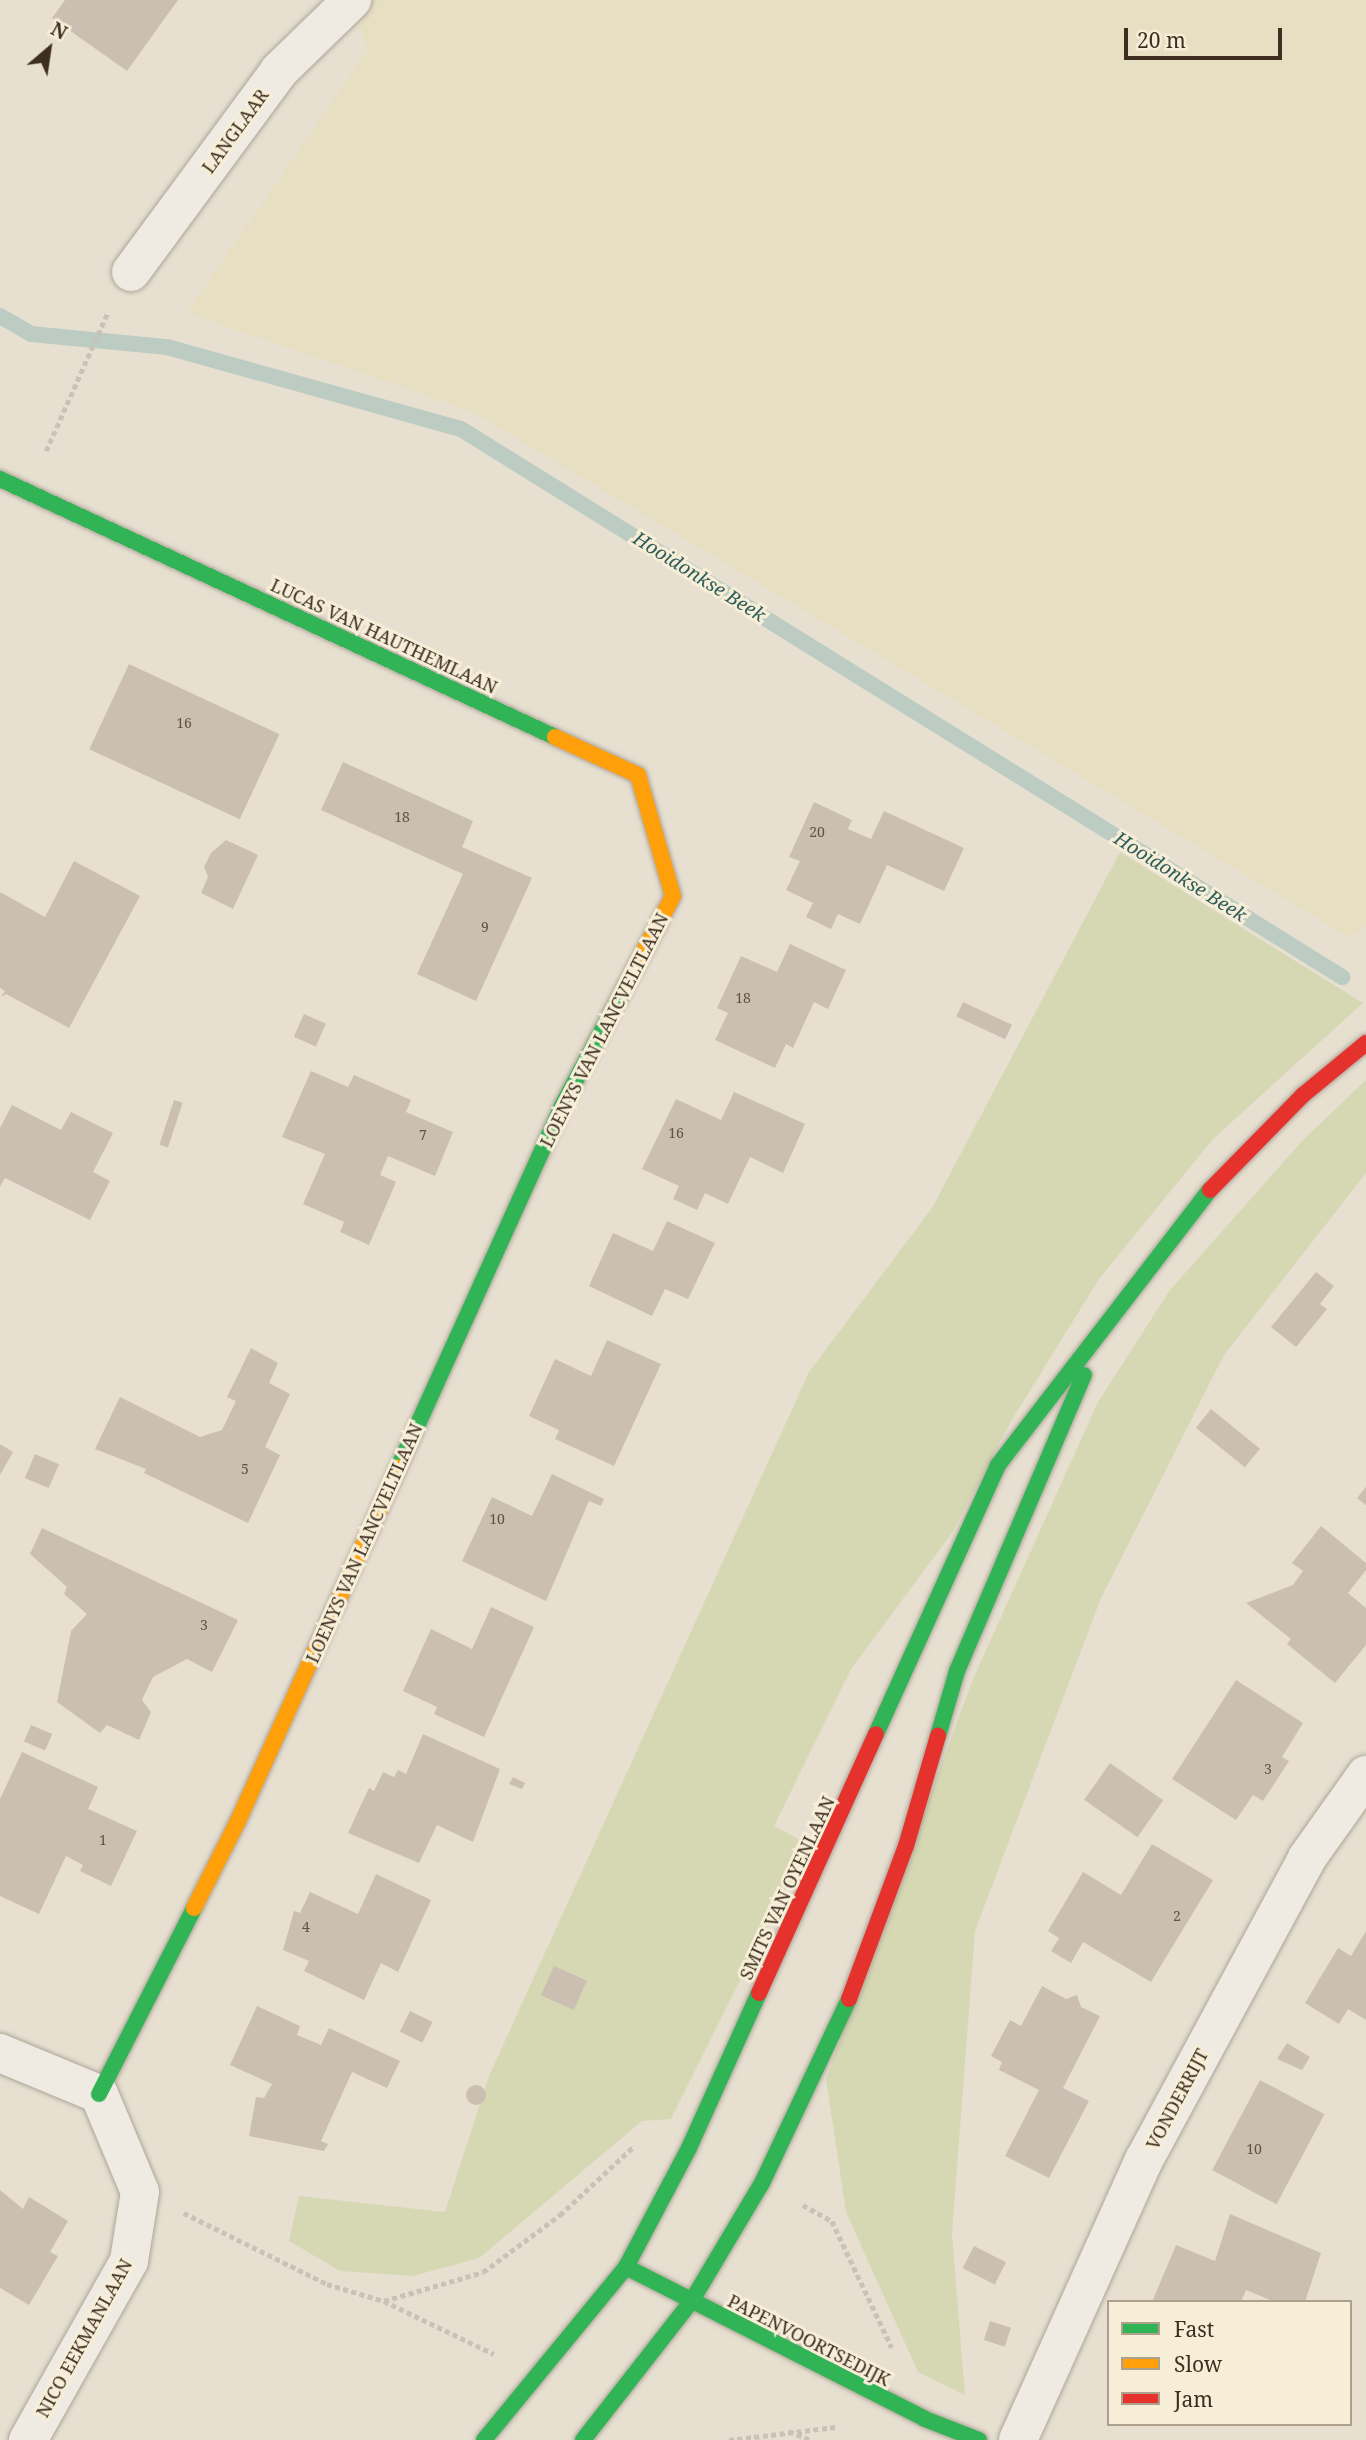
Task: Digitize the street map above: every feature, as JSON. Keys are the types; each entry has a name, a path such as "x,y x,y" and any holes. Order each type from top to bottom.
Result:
{"main road":[{"name":"LUCAS VAN HAUTHEMLAAN","path":"0,479 638,775 673,895"},
{"name":"LOENYS VAN LANCVELTLAAN","path":"99,2094 238,1821 562,1106 673,895"},
{"name":"SMITS VAN OYENLAAN","path":"484,2440 626,2267 689,2148 998,1465 1099,1337 1197,1203 1303,1095 1366,1043"},
{"name":"SMITS VAN OYENLAAN","path":"583,2440 691,2302 762,2183 861,1973 906,1846 957,1671 1040,1486 1099,1337"},
{"name":"PAPENVOORTSEDIJK","path":"626,2267 925,2419 979,2440"}],"street":[{"name":"LANGLAAR","path":"131,272 279,71 352,0"},
{"name":"VONDERRIJT","path":"1018,2440 1144,2160 1307,1858 1366,1775"},
{"path":"0,2053 99,2094 141,2192"},
{"name":"NICO EEKMANLAAN","path":"28,2440 129,2261 141,2192"}],"path":[{"path":"27,492 100,327"},
{"path":"141,2192 327,2284 384,2301"},
{"path":"729,2440 788,2431 810,2440"}],"shaded area":[{"path":"348,0 1366,0 1366,926 1349,937 471,411 187,313 368,49"}],"green space":[{"path":"1120,852 1363,1003 1213,1139 1099,1279 1010,1423 952,1533 851,1669 774,1826 808,1844 671,2119 642,2121 479,2258 413,2276 340,2271 289,2241 299,2196 445,2212 489,2076 809,1372 932,1208"},
{"path":"1366,1080 1366,1173 1224,1355 1101,1598 975,1931 952,2234 965,2395 918,2372 846,2212 826,2079 973,1679 1098,1402 1170,1290 1304,1139"}],"building":[{"path":"65,0 178,0 127,71 52,18"},
{"path":"129,664 279,734 240,819 89,749"},
{"path":"343,762 473,821 462,847 532,878 476,1001 417,974 463,874 321,810"},
{"path":"814,802 852,820 848,829 871,839 884,811 964,848 944,891 887,865 860,924 838,914 831,929 806,917 813,903 786,890 800,861 789,857"},
{"path":"226,840 258,855 233,909 201,893 208,877 204,867 211,853"},
{"path":"74,861 140,896 69,1028 6,994 1,997 5,991 0,988 0,892 45,917"},
{"path":"790,944 846,970 828,1009 814,1002 793,1048 786,1044 775,1068 715,1040 728,1013 717,1008 741,956 777,972"},
{"path":"963,1002 1012,1025 1005,1039 956,1017"},
{"path":"304,1014 326,1024 316,1047 294,1037"},
{"path":"311,1071 348,1087 354,1075 411,1100 406,1112 453,1132 435,1176 388,1156 380,1175 396,1182 369,1245 340,1232 344,1222 303,1204 325,1154 282,1137"},
{"path":"734,1092 805,1124 783,1173 750,1157 728,1204 705,1193 697,1210 673,1199 679,1186 642,1169 676,1099 721,1120"},
{"path":"174,1100 183,1103 168,1147 159,1145"},
{"path":"12,1105 61,1130 71,1112 113,1133 93,1172 110,1181 90,1220 5,1178 0,1187 0,1128"},
{"path":"667,1221 715,1243 688,1299 665,1289 652,1316 589,1286 613,1233 653,1251"},
{"path":"1316,1272 1334,1286 1320,1304 1327,1309 1296,1347 1271,1327"},
{"path":"607,1340 661,1364 614,1466 555,1439 559,1430 529,1416 555,1359 591,1376"},
{"path":"251,1348 278,1363 269,1383 290,1394 265,1447 280,1455 248,1523 144,1473 146,1469 95,1449 120,1397 200,1437 222,1430 236,1401 227,1397"},
{"path":"1211,1409 1260,1449 1245,1467 1196,1428"},
{"path":"0,1444 13,1452 0,1475"},
{"path":"35,1454 59,1464 49,1488 25,1478"},
{"path":"552,1474 604,1499 601,1506 589,1501 546,1601 462,1561 492,1497 532,1516"},
{"path":"1366,1487 1366,1505 1357,1498"},
{"path":"1321,1526 1366,1563 1366,1570 1348,1593 1366,1608 1366,1645 1335,1683 1287,1644 1291,1639 1246,1603 1293,1585 1303,1571 1292,1563"},
{"path":"42,1528 238,1620 212,1672 187,1659 153,1677 142,1700 151,1712 139,1740 107,1725 100,1733 57,1702 71,1631 87,1614 64,1594 67,1587 30,1554"},
{"path":"491,1607 534,1627 484,1737 434,1714 437,1707 403,1691 431,1629 472,1649"},
{"path":"1236,1680 1303,1723 1282,1757 1289,1761 1263,1801 1253,1795 1236,1820 1172,1779"},
{"path":"31,1725 52,1734 45,1751 24,1742"},
{"path":"423,1734 500,1769 473,1842 437,1825 419,1863 348,1833 369,1788 374,1791 383,1772 394,1777 398,1770 406,1774"},
{"path":"22,1752 98,1787 88,1809 137,1831 111,1886 80,1871 83,1865 66,1856 39,1914 0,1896 0,1799"},
{"path":"1110,1763 1163,1800 1137,1837 1084,1800"},
{"path":"513,1777 525,1783 522,1789 509,1784"},
{"path":"1152,1844 1213,1880 1151,1982 1083,1942 1071,1963 1051,1951 1059,1938 1048,1931 1083,1872 1121,1895"},
{"path":"376,1874 431,1900 398,1972 381,1963 364,2000 304,1971 309,1961 283,1950 294,1911 300,1913 310,1892 358,1914"},
{"path":"1366,1931 1366,2020 1348,2009 1339,2024 1305,2003 1338,1948 1351,1956"},
{"path":"554,1966 587,1981 574,2010 541,1995"},
{"path":"1042,1986 1066,1999 1077,1995 1081,2007 1100,2016 1063,2088 1089,2101 1049,2178 1005,2156 1039,2090 999,2070 1002,2062 991,2056 1010,2020 1021,2026"},
{"path":"257,2006 300,2026 297,2035 321,2045 329,2028 400,2061 387,2088 352,2072 321,2141 328,2144 324,2151 249,2136 256,2097 264,2098 272,2084 230,2065"},
{"path":"410,2011 432,2022 422,2043 400,2032"},
{"path":"1287,2043 1310,2057 1302,2070 1277,2059"},
{"path":"1260,2080 1324,2114 1277,2204 1212,2170"},
{"path":"476,2085 483,2088 486,2095 483,2102 476,2105 469,2102 466,2095 469,2088"},
{"path":"0,2190 23,2209 29,2197 68,2221 50,2252 58,2256 29,2305 0,2288"},
{"path":"1230,2214 1321,2253 1306,2300 1270,2300 1246,2290 1242,2300 1153,2300 1176,2245 1215,2261"},
{"path":"974,2246 1006,2262 995,2285 963,2268"},
{"path":"990,2321 1011,2328 1005,2347 984,2340"}],"waterway":[{"name":"Hooidonkse Beek","path":"0,316 31,334 167,347 461,429 1342,977"}],"traffic: fast":[{"path":"0,479 555,737"},
{"path":"398,1468 562,1106 626,985"},
{"path":"876,1734 998,1465 1210,1190"},
{"path":"938,1736 957,1671 1084,1375"},
{"path":"99,2094 194,1908"},
{"path":"484,2440 626,2267 689,2148 759,1993"},
{"path":"583,2440 691,2302 762,2183 849,1999"},
{"path":"626,2267 925,2419 979,2440"}],"traffic: slow":[{"path":"555,737 638,775 673,896 626,985"},
{"path":"194,1908 238,1821 398,1468"}],"traffic: jam":[{"path":"1210,1190 1303,1095 1366,1043"},
{"path":"759,1993 876,1734"},
{"path":"849,1999 906,1846 938,1736"}]}
